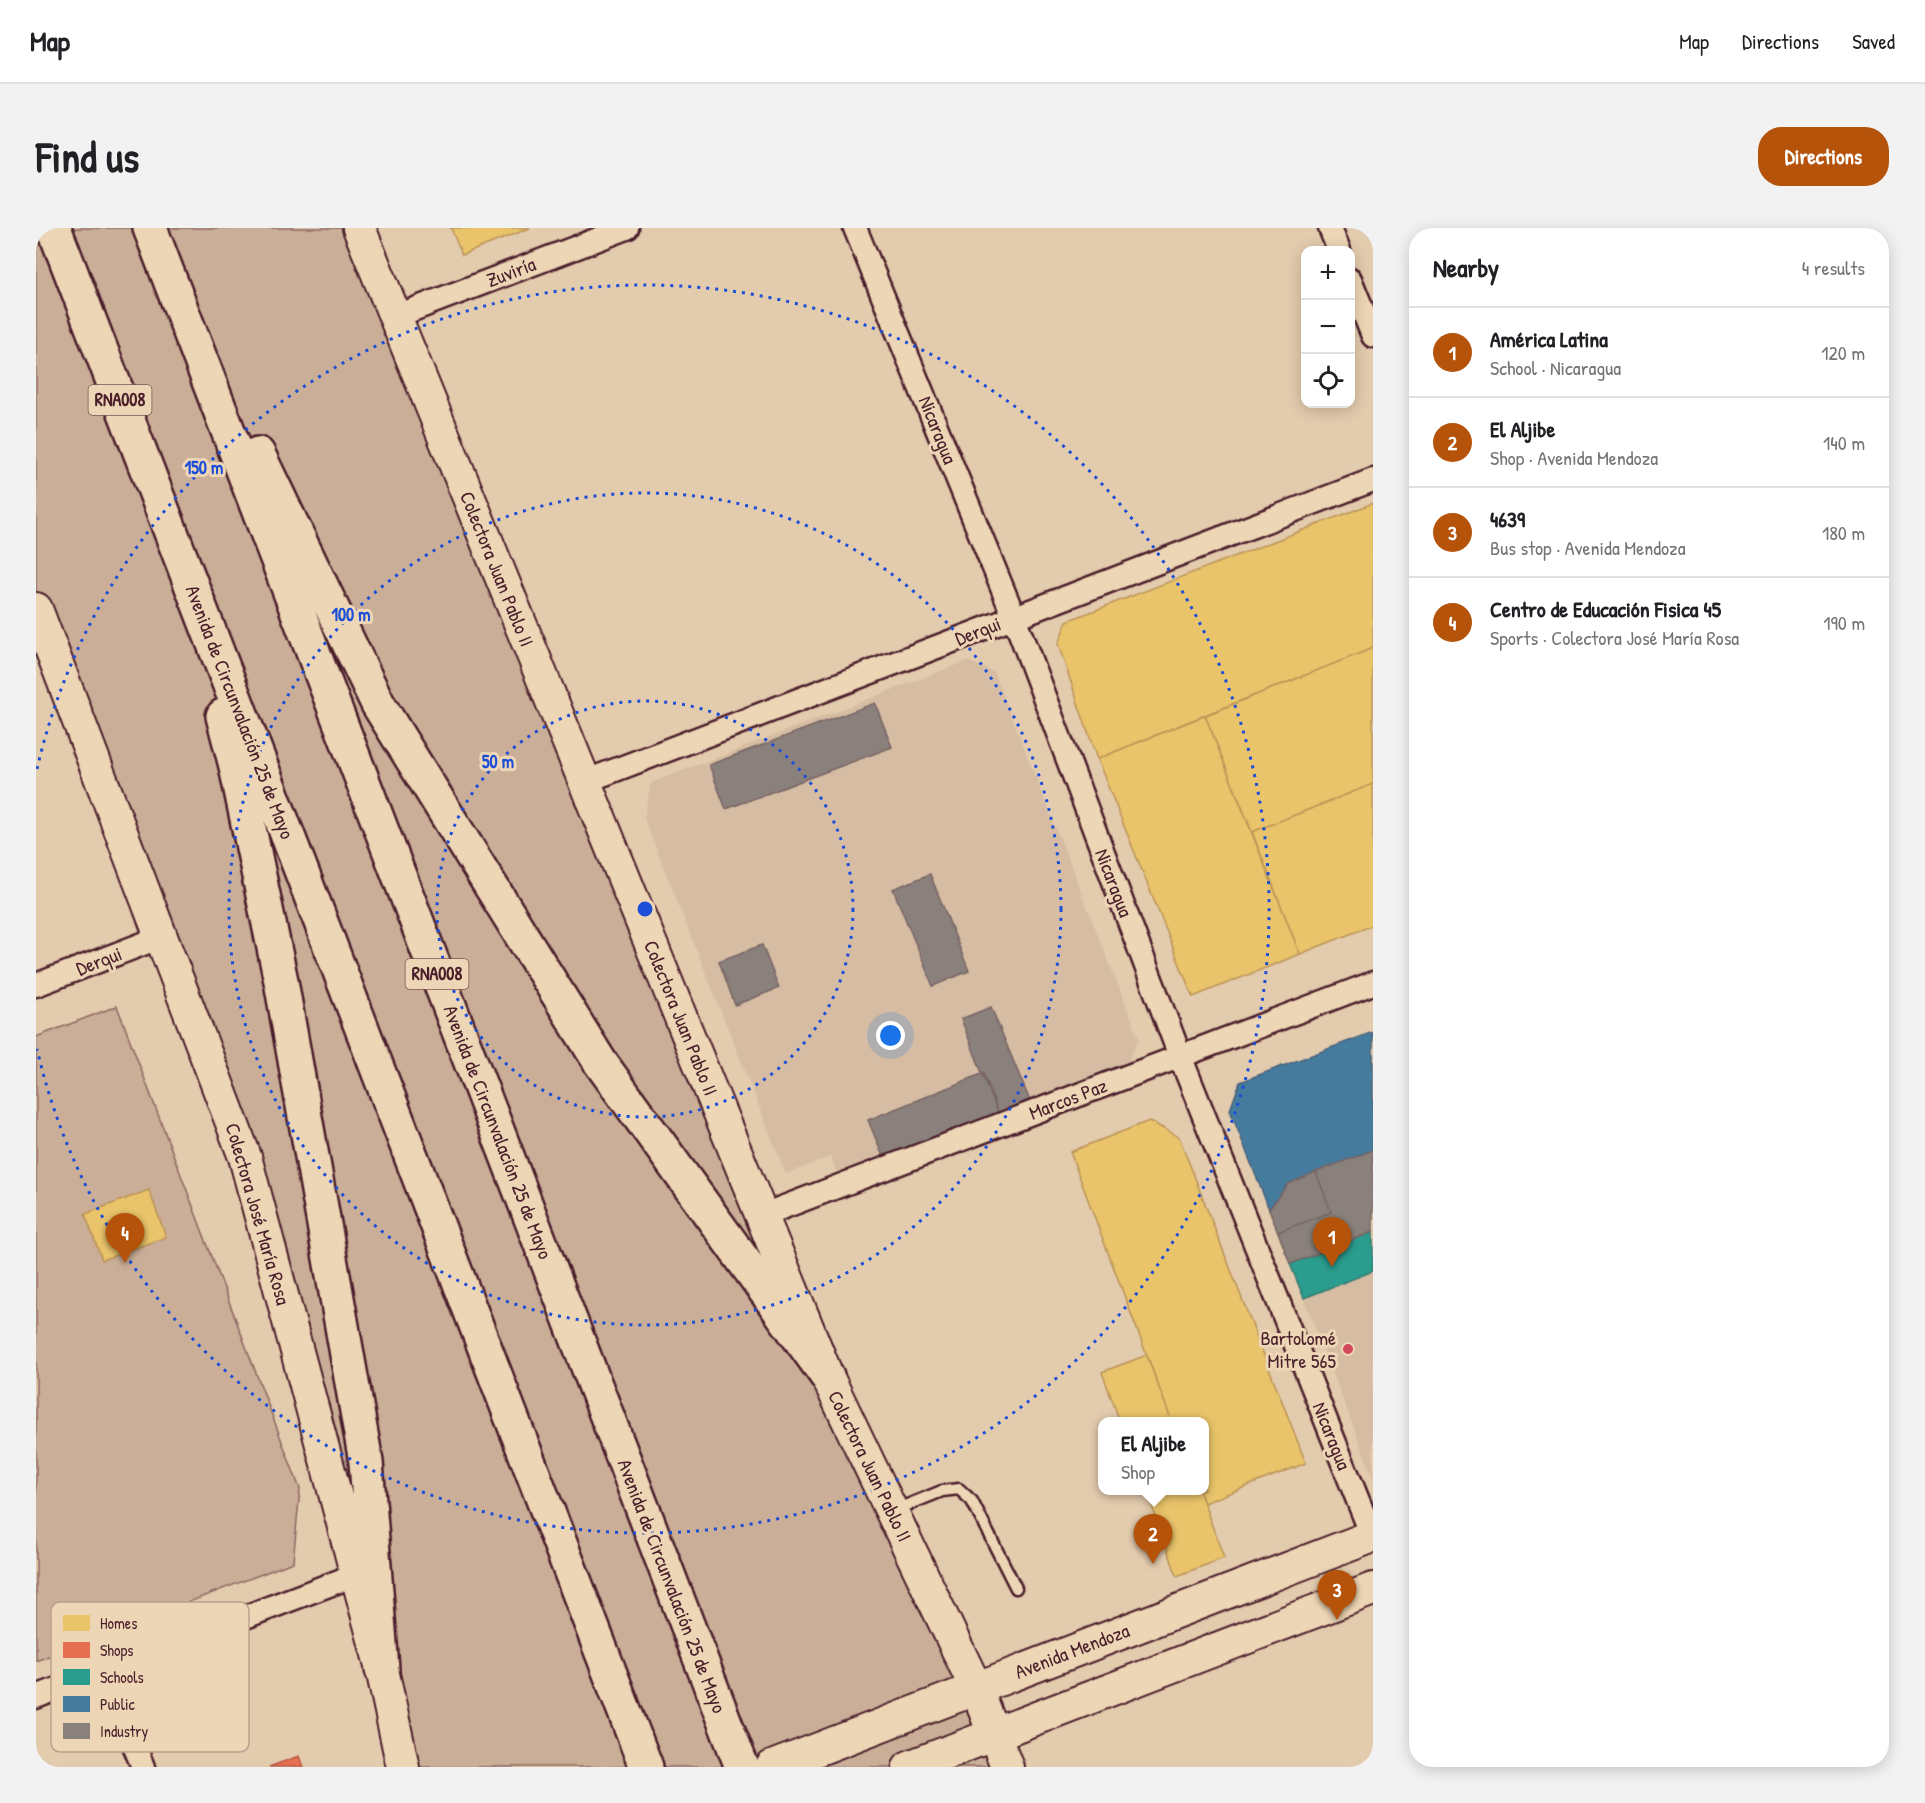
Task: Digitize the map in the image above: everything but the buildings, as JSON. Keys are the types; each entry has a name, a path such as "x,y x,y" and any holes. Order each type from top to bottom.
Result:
{"highway":[{"name":"Avenida de Circunvalación 25 de Mayo","path":"54,228 641,1754"},
{"name":"Avenida de Circunvalación 25 de Mayo","path":"151,232 742,1767"},
{"path":"151,232 378,704 600,1062 827,1376"},
{"path":"187,572 236,766 285,1004 366,1462 382,1669"}],"main road":[{"name":"Colectora Juan Pablo II","path":"359,228 827,1376 976,1688 1007,1767"},
{"name":"Colectora José María Rosa","path":"36,609 245,1157 382,1669 403,1767"},
{"name":"Avenida Mendoza","path":"772,1767 1373,1537"},
{"path":"909,1767 1373,1589"}],"street":[{"name":"Zuviría","path":"394,317 627,228"},
{"name":"Nicaragua","path":"855,228 1014,617 1180,1056 1373,1537"},
{"path":"1330,228 1337,246"},
{"path":"1355,291 1373,336"},
{"name":"Derqui","path":"584,782 1373,480"},
{"name":"Derqui","path":"36,985 161,937"},
{"name":"Marcos Paz","path":"763,1215 1373,983"},
{"path":"249,1616 356,1575"},
{"path":"36,1697 51,1691"},
{"path":"136,1752 142,1767"}],"lane":[{"path":"892,1511 942,1491 959,1489 972,1501 1016,1588"}],"shaded area":[{"path":"36,228 359,228 1007,1767 403,1767 245,1157 36,609"},
{"path":"967,661 994,672 1139,1038 1128,1062 839,1177 830,1157 786,1174 644,818 651,783"},
{"path":"117,1006 300,1489 293,1562 189,1602 51,1602 51,1655 36,1661 36,1037"},
{"path":"1373,1032 1373,1477 1278,1232 1240,1082"}],"place":[{"name":"Centro de Educación Fisica 45","path":"125,1263"},
{"name":"América Latina","path":"1332,1267"},
{"name":"Bartolomé Mitre 565","path":"1348,1349"},
{"name":"El Aljibe","path":"1153,1564"},
{"name":"4639","path":"1337,1620"}]}
